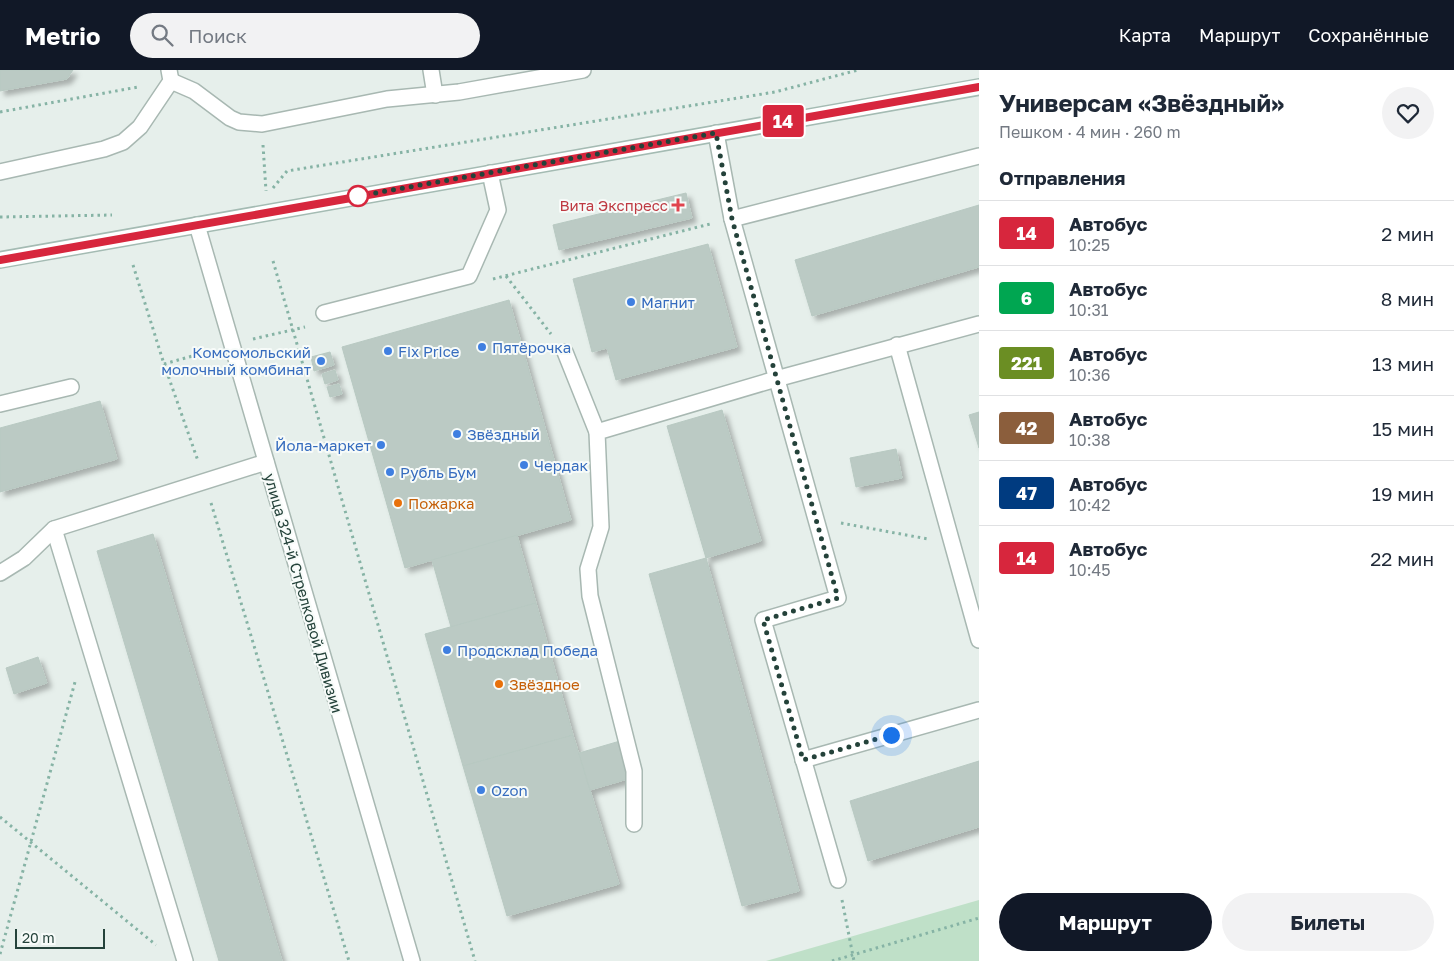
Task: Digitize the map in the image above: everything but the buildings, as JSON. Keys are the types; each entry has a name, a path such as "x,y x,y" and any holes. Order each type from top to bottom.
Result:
{"main road":[{"path":"431,70 435,95"},
{"path":"0,172 104,149 123,142 140,127 170,76 230,118 239,122 262,124 387,99 435,95 583,70"},
{"path":"0,260 979,86"},
{"path":"716,133 732,219 838,598 763,620 838,880"},
{"path":"732,219 979,156"},
{"path":"324,313 469,276 498,210 490,173"},
{"name":"улица 324-й Стрелковой Дивизии","path":"197,225 412,961"},
{"path":"597,432 776,378 979,324"},
{"path":"897,346 979,640"},
{"path":"565,352 597,432 601,527 588,568 590,596 634,771 634,824"},
{"path":"0,404 71,387"},
{"path":"0,573 24,558 54,530 266,462"},
{"path":"54,530 185,961"},
{"path":"803,760 979,710"}],"path":[{"path":"262,124 266,197 287,171 775,92 858,70"},
{"path":"0,112 170,76"},
{"path":"0,217 118,215"},
{"path":"273,261 475,961"},
{"path":"133,265 164,364 205,481 349,961"},
{"path":"506,276 565,352"},
{"path":"164,364 196,356"},
{"path":"816,518 952,544"},
{"path":"0,954 77,675"},
{"path":"0,817 160,948"},
{"path":"838,880 854,961"},
{"path":"832,961 979,918"}],"green space":[{"path":"979,900 979,961 766,961"}],"bus line":[{"name":"14","path":"0,260 979,87"}],"place":[{"name":"Вита Экспресс","path":"678,205"},
{"name":"Магнит","path":"631,302"},
{"name":"Пятёрочка","path":"482,347"},
{"name":"Fix Price","path":"388,351"},
{"name":"Комсомольский молочный комбинат","path":"321,361"},
{"name":"Звёздный","path":"457,434"},
{"name":"Йола-маркет","path":"381,445"},
{"name":"Чердак","path":"524,465"},
{"name":"Рубль Бум","path":"390,472"},
{"name":"Пожарка","path":"398,503"},
{"name":"Продсклад Победа","path":"447,650"},
{"name":"Звёздное","path":"499,684"},
{"name":"Ozon","path":"481,790"}],"route":[{"path":"358,196 716,133 732,219 838,598 763,620 803,760 891,735"}]}
